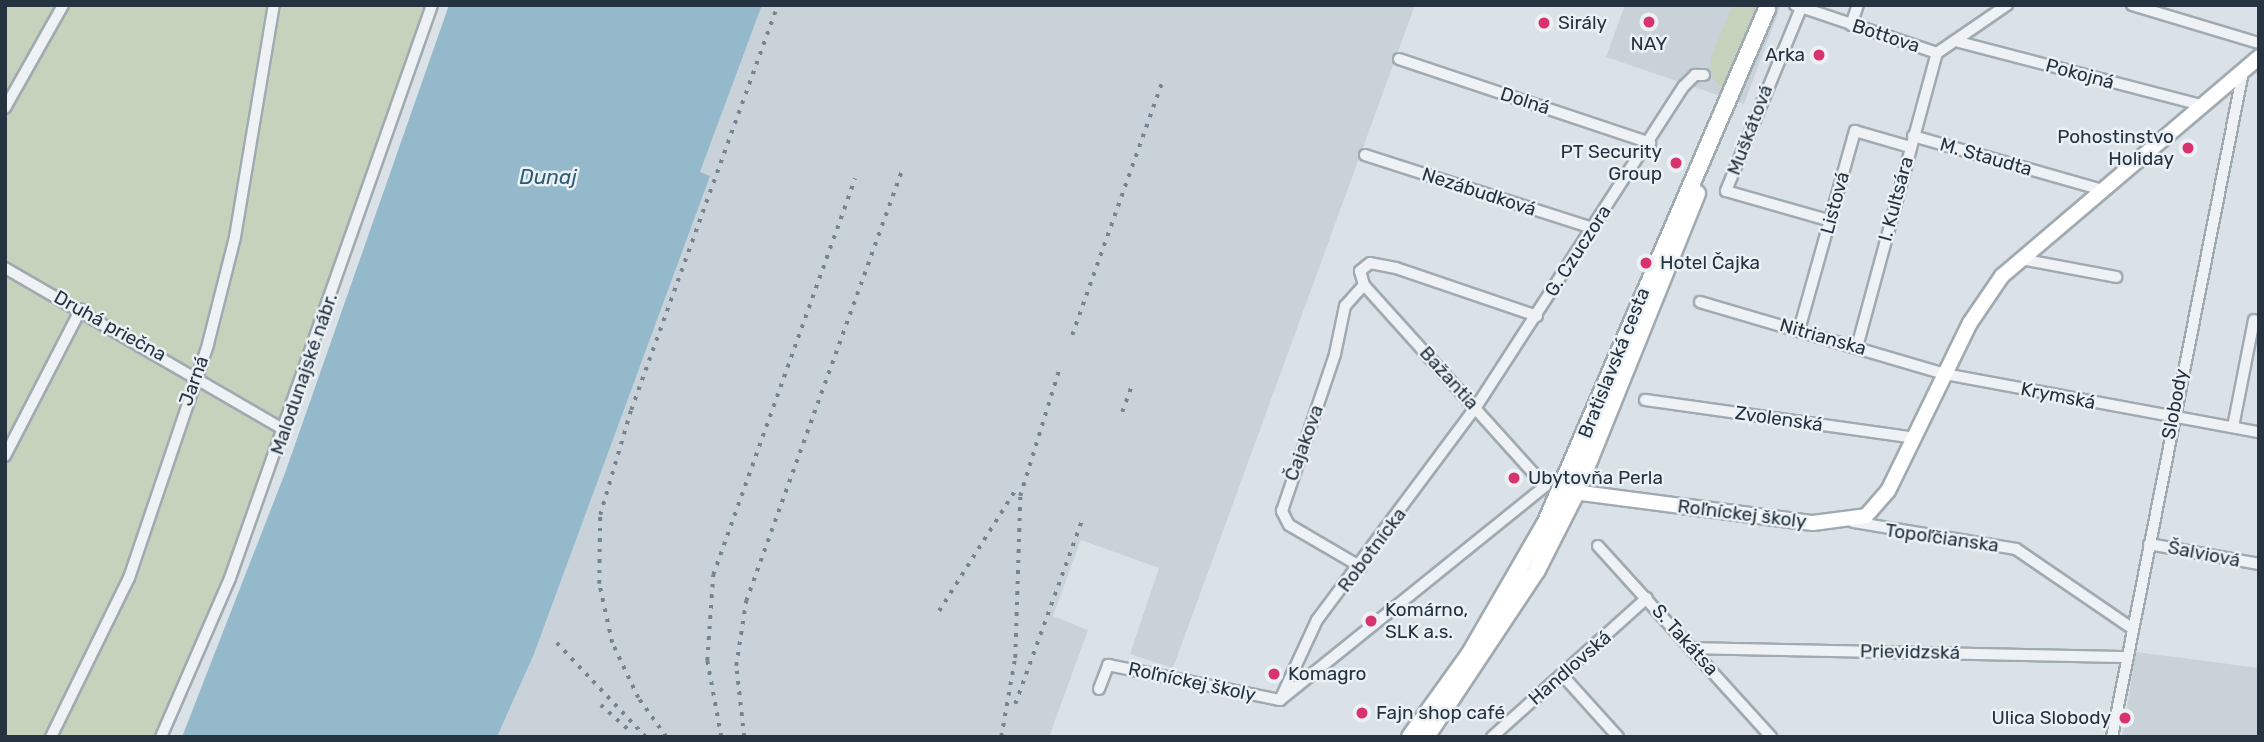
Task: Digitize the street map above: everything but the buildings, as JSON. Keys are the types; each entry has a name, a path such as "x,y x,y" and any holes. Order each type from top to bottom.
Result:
{"main road":[{"name":"Bratislavská cesta","path":"1426,737 1537,570 1767,7"},
{"path":"1853,522 1881,502 1983,300 2019,258 2259,57"},
{"name":"Bratislavská cesta","path":"1410,737 1490,619 1569,492"},
{"name":"Roľníckej školy","path":"1569,492 1813,523 1853,522"}],"street":[{"path":"5,108 63,5"},
{"name":"Jarná","path":"51,737 129,578 195,374 234,237 274,5"},
{"name":"Malodunajské nábr.","path":"161,737 195,666 284,430 432,5"},
{"path":"1851,25 1858,5"},
{"name":"Bottova","path":"1798,7 1937,52 1959,42 2007,5"},
{"path":"2133,5 2259,43"},
{"name":"Muškátová","path":"1798,7 1726,191 1830,221"},
{"name":"Pokojná","path":"1959,42 2201,105"},
{"name":"I. Kultsára","path":"1857,346 1937,52"},
{"name":"Dolná","path":"1399,59 1650,143"},
{"name":"Slobody","path":"2112,737 2172,416 2243,72"},
{"name":"G. Czuczora","path":"1476,407 1650,143 1679,94 1695,75 1704,75"},
{"name":"Listová","path":"1799,330 1854,131 1911,141"},
{"name":"M. Staudta","path":"1911,141 2099,189"},
{"name":"Nezábudková","path":"1365,155 1592,228"},
{"path":"2019,258 2116,277"},
{"path":"1364,285 1362,267 1396,268 1537,316"},
{"name":"Druhá priečna","path":"5,268 195,374 284,430"},
{"name":"Bažantia","path":"1364,285 1545,486"},
{"name":"Čajakova","path":"1362,567 1289,525 1282,511 1335,354 1345,306 1364,285"},
{"name":"Nitrianska","path":"1700,302 1945,374"},
{"path":"5,456 81,309"},
{"path":"2233,427 2254,320"},
{"name":"Krymská","path":"1945,374 2259,432"},
{"name":"Zvolenská","path":"1645,400 1914,438"},
{"name":"Robotnícka","path":"1280,700 1317,620 1362,567 1476,407"},
{"name":"Roľníckej školy","path":"1099,690 1108,665 1280,700 1405,605 1545,486 1569,492"},
{"name":"Topoľčianska","path":"1853,522 2015,549 2133,629"},
{"name":"Šalviová","path":"2149,544 2259,564"},
{"name":"S. Takátsa","path":"1598,546 1770,737"},
{"name":"Handlovská","path":"1492,737 1564,677 1647,598"},
{"name":"Prievidzská","path":"1692,648 2128,657"},
{"path":"1564,677 1618,737"}],"shaded area":[{"path":"762,5 1415,5 1173,668 1130,654 1159,568 1081,540 1053,616 1088,630 1049,737 497,737 534,654 709,177 700,172"},
{"path":"1625,5 1781,5 1744,104 1606,57"},
{"path":"2136,652 2259,668 2259,737 2122,737"}],"green space":[{"path":"5,5 426,5 199,651 157,737 5,737"},
{"path":"1733,5 1758,5 1730,80 1720,87 1710,75 1711,56"}],"water":[{"name":"Dunaj","path":"449,5 762,5 700,172 710,176 534,654 497,737 182,737 285,473"}],"railway":[{"path":"666,737 638,698 612,643 599,584 600,515 631,410 778,5"},
{"path":"1072,335 1163,79"},
{"path":"744,737 736,666 746,601 902,170"},
{"path":"721,737 707,661 713,575 855,179"},
{"path":"1001,737 1015,658 1020,496 1059,370"},
{"path":"1122,412 1131,387"},
{"path":"939,611 1016,489"},
{"path":"1015,704 1083,517"},
{"path":"557,643 646,737"},
{"path":"601,705 630,731"}],"place":[{"name":"NAY","path":"1649,22"},
{"name":"Sirály","path":"1544,23"},
{"name":"Arka","path":"1819,55"},
{"name":"Pohostinstvo Holiday","path":"2188,148"},
{"name":"PT Security Group","path":"1676,163"},
{"name":"Hotel Čajka","path":"1646,263"},
{"name":"Ubytovňa Perla","path":"1514,478"},
{"name":"Komárno, SLK a.s.","path":"1371,621"},
{"name":"Komagro","path":"1274,674"},
{"name":"Fajn shop café","path":"1362,713"},
{"name":"Ulica Slobody","path":"2125,718"}]}
